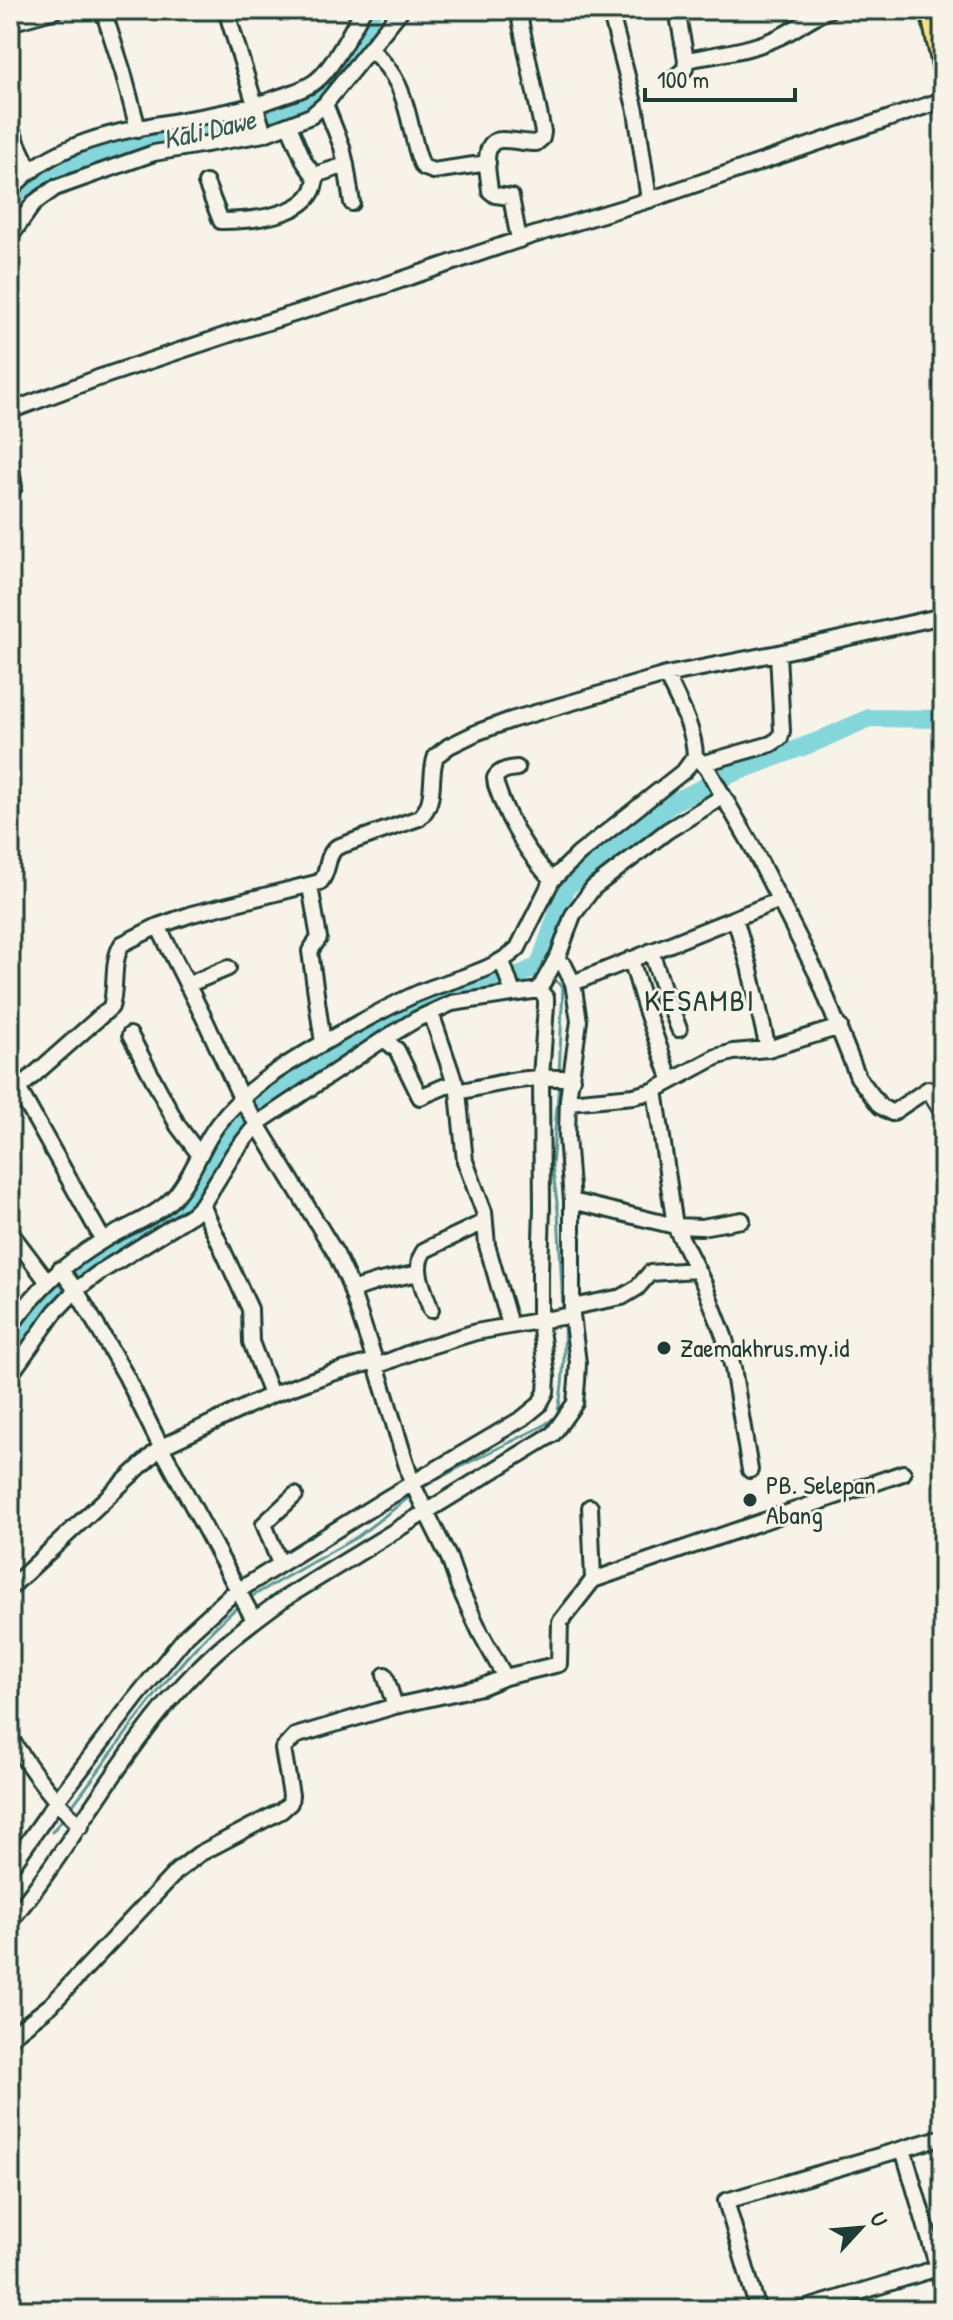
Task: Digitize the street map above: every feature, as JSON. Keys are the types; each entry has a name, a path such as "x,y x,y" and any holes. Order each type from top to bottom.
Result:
{"main road":[{"path":"930,10 943,70"}],"street":[{"path":"10,23 56,10"},
{"path":"103,10 154,153"},
{"path":"226,10 261,120"},
{"path":"10,237 34,203 55,188 261,120 323,75 363,10"},
{"path":"10,191 52,156 97,139 143,128 261,120 289,126 311,116 325,104 401,10"},
{"path":"518,10 542,138 536,143 493,142 488,148 488,163 492,193 511,197 519,240"},
{"path":"610,10 636,111 649,200"},
{"path":"673,79 685,69 686,60 677,10"},
{"path":"686,60 756,45 778,37 811,13 829,10"},
{"path":"370,49 391,70 404,96 417,154 423,167 433,171 488,163"},
{"path":"10,411 98,378 649,200 943,100"},
{"path":"325,104 342,147 352,203"},
{"path":"289,126 305,163 316,178"},
{"path":"10,127 33,170"},
{"path":"206,183 219,219 275,216 310,196 316,178 324,171 346,165"},
{"path":"10,462 14,487 10,491"},
{"path":"103,1240 14,1093 111,1007 122,944 192,914 310,886 325,878 328,860 337,847 424,814 432,794 436,756 449,746 511,720 666,675 943,616"},
{"path":"10,1327 47,1281 103,1240 156,1211 174,1197 218,1124 256,1085 323,1043 415,994 504,965 518,948 552,880 579,854 685,770 702,762 771,744 780,738 778,653"},
{"path":"666,675 684,712 702,762 752,846 817,974 858,1077 885,1111 892,1113 928,1089 943,1113"},
{"path":"517,768 504,770 495,778 496,785 517,833 552,880"},
{"path":"10,1375 75,1288 193,1214 202,1205 256,1121 384,1039 452,1003 512,990 540,988 557,967 573,915 593,888 720,793"},
{"path":"310,886 319,938 310,951 323,1043"},
{"path":"573,983 780,900"},
{"path":"735,918 768,1049"},
{"path":"158,926 243,1101 336,1254 352,1290 413,1485 452,1564 467,1606 505,1677"},
{"path":"651,951 664,991 663,1000 670,1006 679,1029"},
{"path":"631,959 671,1081"},
{"path":"504,965 512,990"},
{"path":"11,1918 41,1884 78,1823 123,1760 197,1670 253,1618 425,1508 553,1434 575,1403 578,1363 569,1313 572,1201 567,1136 568,1078 579,1021 573,983 557,967"},
{"path":"187,985 228,968"},
{"path":"10,1868 138,1695 187,1635 239,1592 280,1564 523,1418 539,1405 546,1392 547,1377 543,1320 546,998 540,988"},
{"path":"431,1013 456,1087 465,1161 481,1199 487,1245 510,1325"},
{"path":"568,1102 634,1096 655,1090 716,1057 768,1049 840,1027"},
{"path":"130,1035 176,1123 199,1154"},
{"path":"384,1039 397,1050 420,1097 456,1087 568,1078"},
{"path":"655,1090 675,1226 714,1308 727,1347 750,1470"},
{"path":"572,1201 675,1226 701,1227 742,1220"},
{"path":"202,1205 249,1305 251,1342 271,1395"},
{"path":"431,1310 419,1273 419,1259 425,1250 484,1222"},
{"path":"10,1232 47,1281"},
{"path":"10,1588 161,1447 271,1395 332,1373 376,1364 451,1340 543,1320 622,1297 637,1288 650,1273 697,1270"},
{"path":"62,1271 126,1376 253,1618"},
{"path":"352,1290 419,1273"},
{"path":"10,2037 51,2005 177,1871 199,1854 281,1811 290,1803 283,1749 295,1736 395,1706 481,1687 505,1677 559,1664 560,1622 593,1580 903,1473"},
{"path":"280,1564 264,1524 295,1495"},
{"path":"590,1507 593,1580"},
{"path":"385,1675 395,1706"},
{"path":"10,1738 41,1785 78,1823"},
{"path":"758,2310 726,2201 943,2137"},
{"path":"903,2149 940,2267 943,2287"},
{"path":"801,2310 940,2267"}],"waterway":[{"name":"Kali Dawe","path":"10,201 34,180 74,162 258,120 290,109 319,91 335,74 374,10"},
{"path":"10,1353 43,1299 84,1267 165,1224 185,1203 242,1115 381,1022 440,1000 498,984 539,966 566,888 674,802 726,776 869,718 943,719"},
{"path":"551,977 563,987 559,1075"},
{"path":"559,1083 552,1166 558,1210 563,1310"},
{"path":"422,1488 557,1416 564,1369 564,1322"},
{"path":"247,1599 357,1537 412,1495"},
{"path":"69,1810 171,1676 216,1626 241,1604"},
{"path":"52,1832 65,1816"}],"place":[{"name":"Zaemakhrus.my.id","path":"664,1348"},
{"name":"PB. Selepan Abang","path":"750,1500"}],"district":[{"name":"KESAMBI","path":"700,1001"}]}
